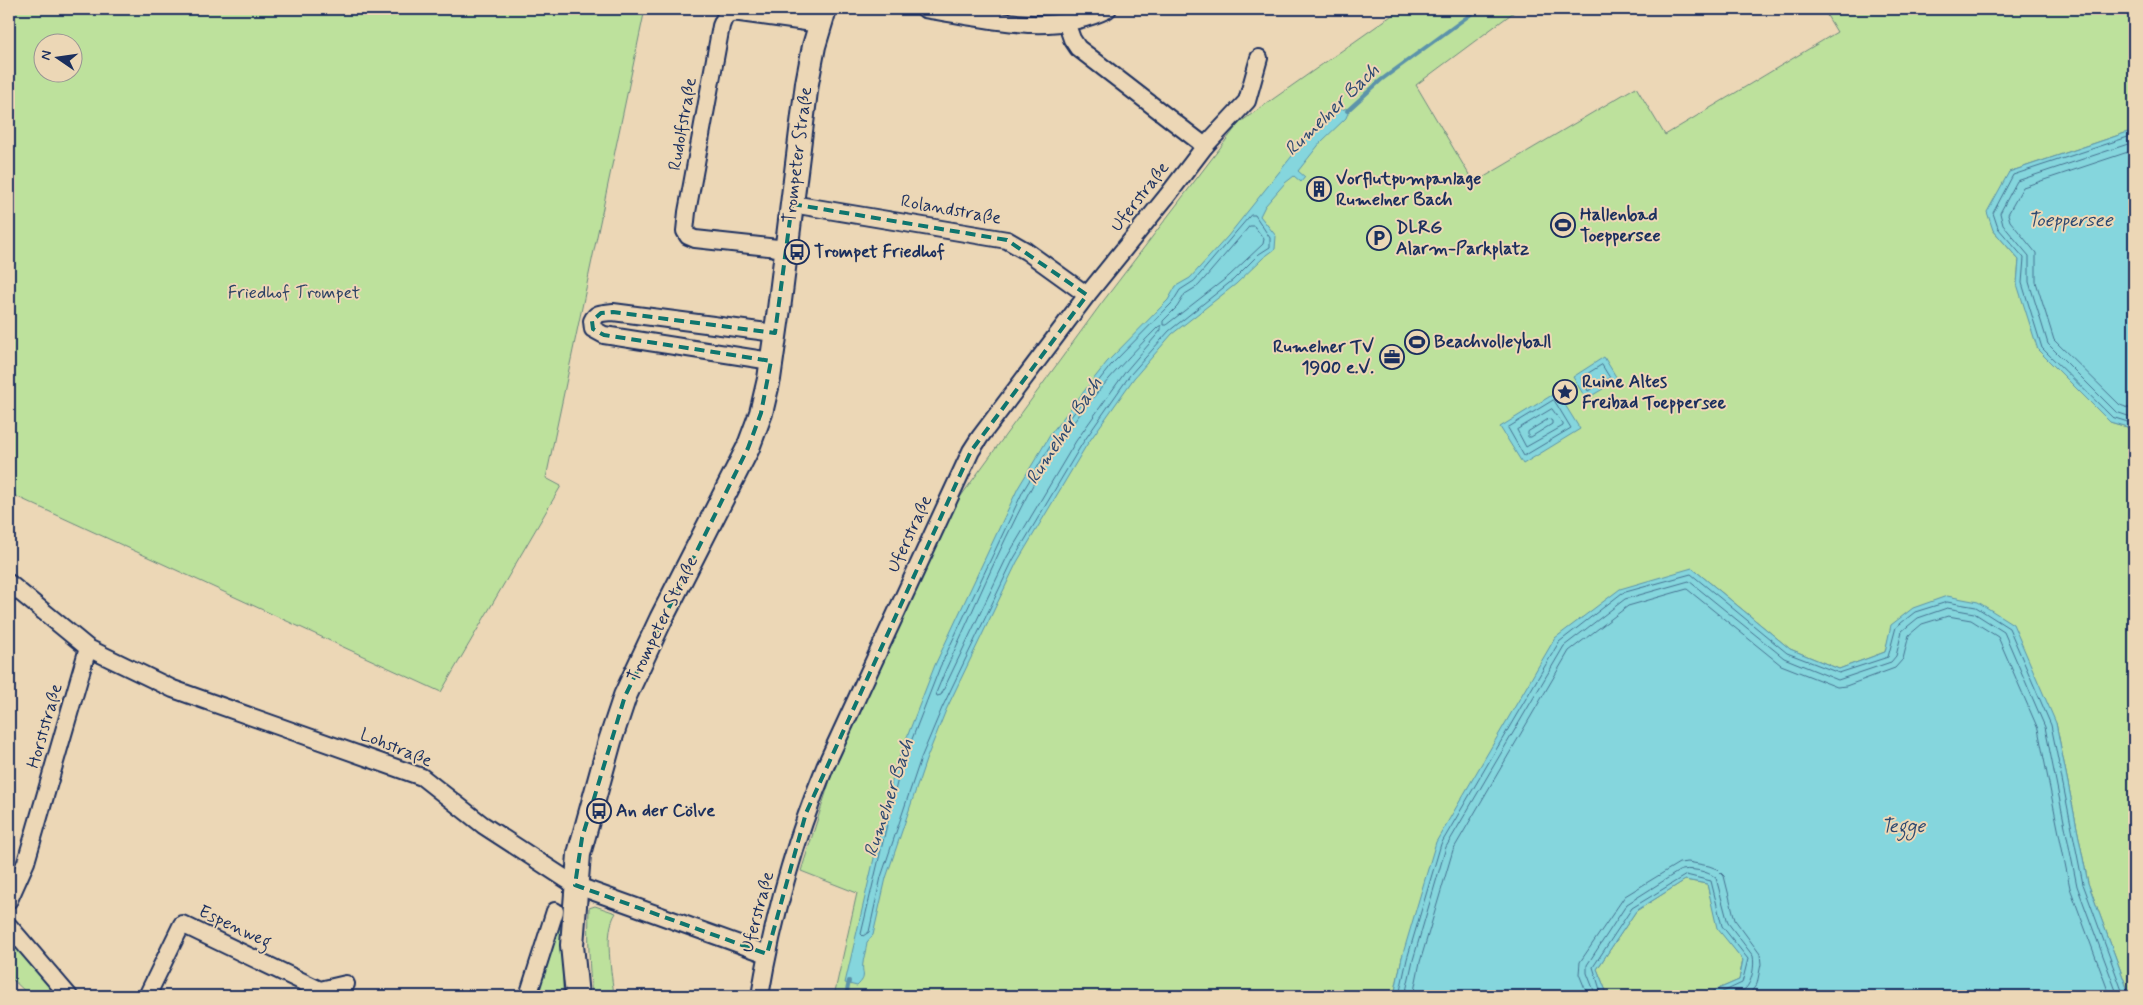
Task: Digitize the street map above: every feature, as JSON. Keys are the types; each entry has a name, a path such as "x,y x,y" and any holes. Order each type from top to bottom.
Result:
{"street":[{"path":"925,9 1012,23 1044,24 1066,22 1108,9"},
{"name":"Rudolfstraße","path":"787,249 695,239 688,236 685,231 721,26 725,15 730,12 823,17"},
{"name":"Trompeter Straße","path":"575,885 582,838 625,696 661,619 748,448 761,413 771,361 787,249 807,83 823,17"},
{"path":"1066,22 1072,39 1078,48 1205,146"},
{"name":"Uferstraße","path":"760,996 767,954 809,806 971,451 1087,295 1205,146 1247,102 1259,58"},
{"name":"Rolandstraße","path":"792,204 1007,240 1026,251 1087,295"},
{"path":"771,361 604,335 593,329 592,321 596,315 613,312 775,333"},
{"name":"Lohstraße","path":"9,583 88,648 173,689 422,777 484,824 575,885 767,954"},
{"name":"Horststraße","path":"9,900 26,862 88,648"},
{"path":"575,885 572,945 577,996"},
{"path":"528,996 555,911"},
{"name":"Espenweg","path":"147,996 182,924 320,990 346,984"},
{"path":"9,926 69,996"}],"highlighted area":[{"path":"792,204 1007,240 1087,295 971,451 806,813 767,954 575,885 582,838 625,696 748,448 761,413 771,361 604,335 593,329 592,321 601,313 613,312 775,333"}],"green space":[{"name":"Friedhof Trompet","path":"9,9 645,9 546,478 561,486 441,692 9,493"},
{"path":"1401,9 1518,9 1416,85 1474,183 1636,87 1665,135 1837,32 1823,9 2134,9 2134,130 2009,172 1993,230 2019,260 2017,284 2110,422 2134,429 2134,996 2130,996 2088,883 2056,723 1892,625 1885,652 1839,669 1790,649 1692,568 1402,957 1394,996 834,996 857,893 801,871 831,777 953,507 1101,304 1239,123"},
{"path":"1685,880 1707,884 1718,928 1743,960 1739,980 1702,996 1608,996 1597,969 1636,911"},
{"path":"595,906 616,913 612,921 609,942 614,996 592,996 589,908"},
{"path":"558,923 561,924 563,931 563,990 557,996 540,996 537,993"},
{"path":"9,940 60,996 30,996 9,976"}],"water":[{"path":"1350,108 1346,118 1321,142 1298,171 1305,177 1301,182 1294,176 1285,183 1265,206 1260,216 1276,236 1275,249 1236,284 1172,334 1134,378 1086,446 1017,562 946,710 926,760 886,878 873,935 867,942 862,980 857,986 845,983 895,768 935,665 1018,488 1052,432 1107,362 1168,300 1176,286 1190,278 1228,236 1300,146 1339,110"},
{"name":"Toeppersee","path":"2134,130 2134,429 2110,422 2038,350 2017,284 2019,260 1993,230 1987,212 2009,172"},
{"path":"1604,357 1618,380 1586,399 1573,377"},
{"path":"1557,392 1580,429 1523,464 1500,427"},
{"name":"Tegge","path":"1692,568 1790,649 1839,669 1885,652 1891,625 1913,608 1947,596 1978,602 2013,624 2056,723 2088,883 2130,996 1702,996 1739,980 1743,960 1717,928 1707,884 1685,880 1636,911 1597,969 1608,996 1394,996 1402,957 1436,842 1555,638 1620,589"}],"waterway":[{"name":"Rumelner Bach","path":"1347,111 1381,80 1478,9"},
{"name":"Rumelner Bach","path":"846,996 849,981"}],"place":[{"name":"Vorflutpumpanlage Rumelner Bach","path":"1319,189"},
{"name":"Hallenbad Toeppersee","path":"1563,225"},
{"name":"DLRG Alarm-Parkplatz","path":"1379,238"},
{"name":"Trompet Friedhof","path":"797,252"},
{"name":"Beachvolleyball","path":"1417,342"},
{"name":"Rumelner TV 1900 e.V.","path":"1392,357"},
{"name":"Ruine Altes Freibad Toeppersee","path":"1565,392"},
{"name":"An der Cölve","path":"599,811"}]}
